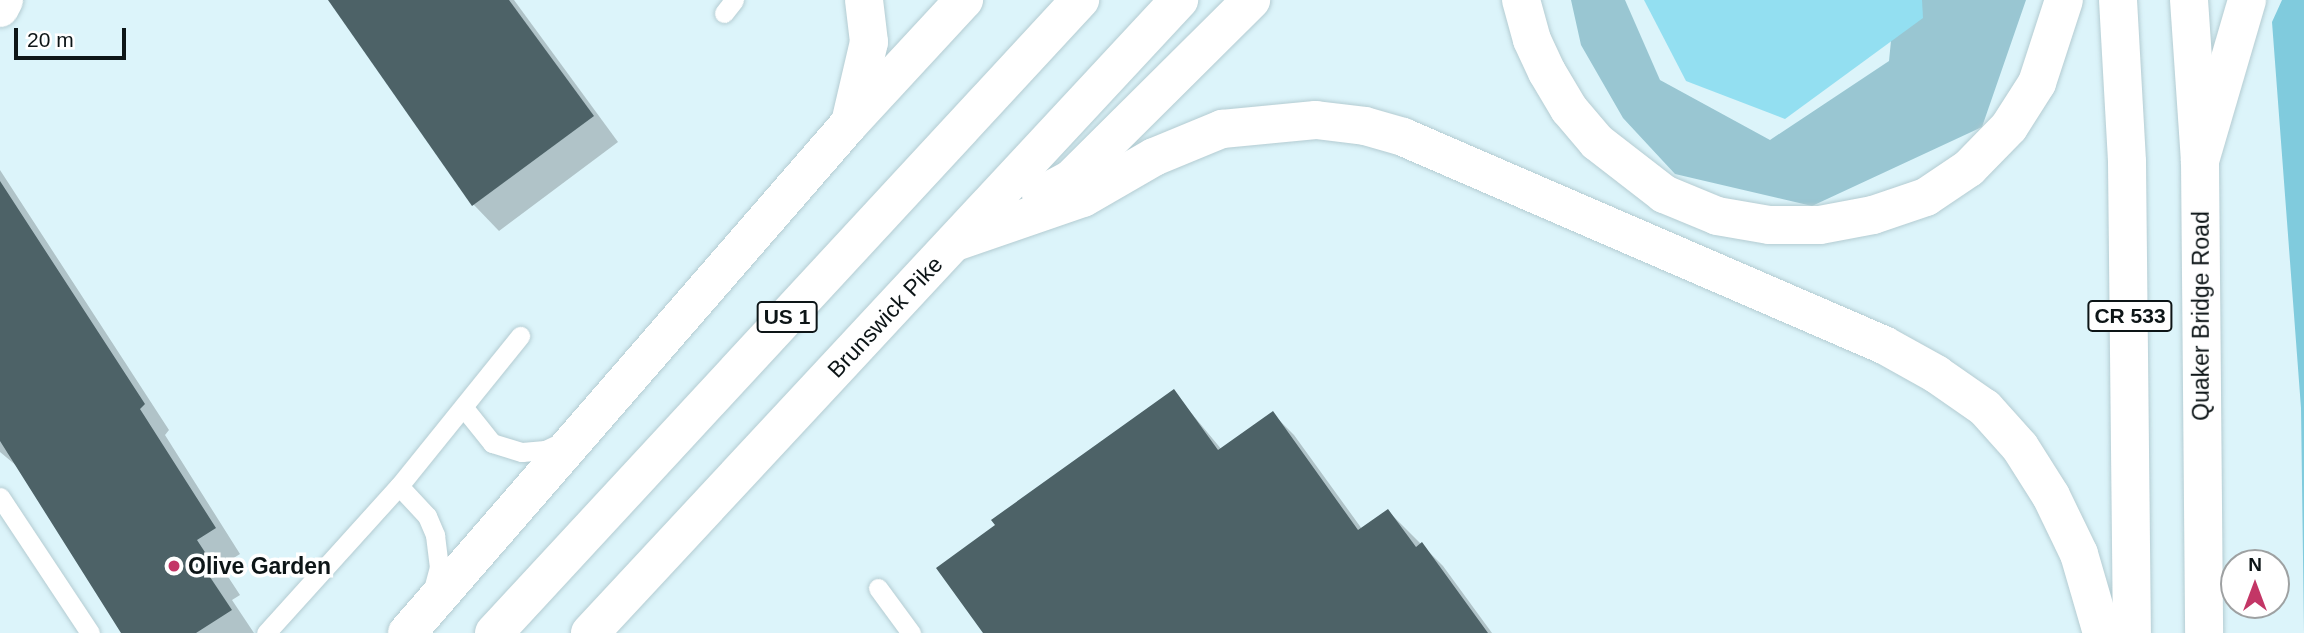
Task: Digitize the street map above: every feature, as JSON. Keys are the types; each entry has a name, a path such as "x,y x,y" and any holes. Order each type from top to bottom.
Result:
{"main road":[{"path":"0,8 4,0"},
{"path":"850,123 869,42 864,0"},
{"path":"418,620 850,123 964,0"},
{"name":"US 1","path":"494,633 1080,0"},
{"name":"Brunswick Pike","path":"590,633 1179,0"},
{"path":"955,242 1071,179 1251,0"},
{"path":"1521,0 1532,40 1569,109 1625,167 1664,194 1717,216 1769,225 1820,225 1873,215 1926,197 1969,168 2009,127 2037,83 2064,0"},
{"name":"CR 533","path":"2118,0 2127,162 2132,633"},
{"name":"Quaker Bridge Road","path":"2189,0 2200,161 2204,633"},
{"path":"2200,161 2247,0"},
{"path":"955,242 1083,198 1154,157 1222,129 1315,120 1364,126 1403,137 1871,340 1936,374 1985,408 2020,447 2051,496 2079,554 2102,633"}],"lane":[{"path":"729,0 724,13 734,0"},
{"path":"266,633 399,486 520,336"},
{"path":"464,408 492,443 522,452 545,450 580,433"},
{"path":"399,486 427,516 435,535 439,567 418,620"},
{"path":"0,497 90,633"},
{"path":"878,588 911,633"}],"shaded area":[{"path":"1571,0 1625,0 1660,80 1770,140 1889,61 1895,0 2026,0 1982,127 1812,206 1675,174 1623,118 1581,45"},
{"path":"1644,0 1922,0 1923,18 1785,119 1686,81"},
{"path":"2282,0 2304,0 2304,633 2301,408 2272,22"}],"building":[{"path":"328,0 509,0 594,116 472,206"},
{"path":"0,181 145,404 140,409 216,528 197,540 216,569 208,574 232,610 196,633 121,633 0,441"},
{"path":"1174,389 1218,450 1273,411 1358,530 1388,509 1416,547 1422,542 1488,633 983,633 936,568 995,525 991,520"}],"place":[{"name":"Olive Garden","path":"174,566"}]}
